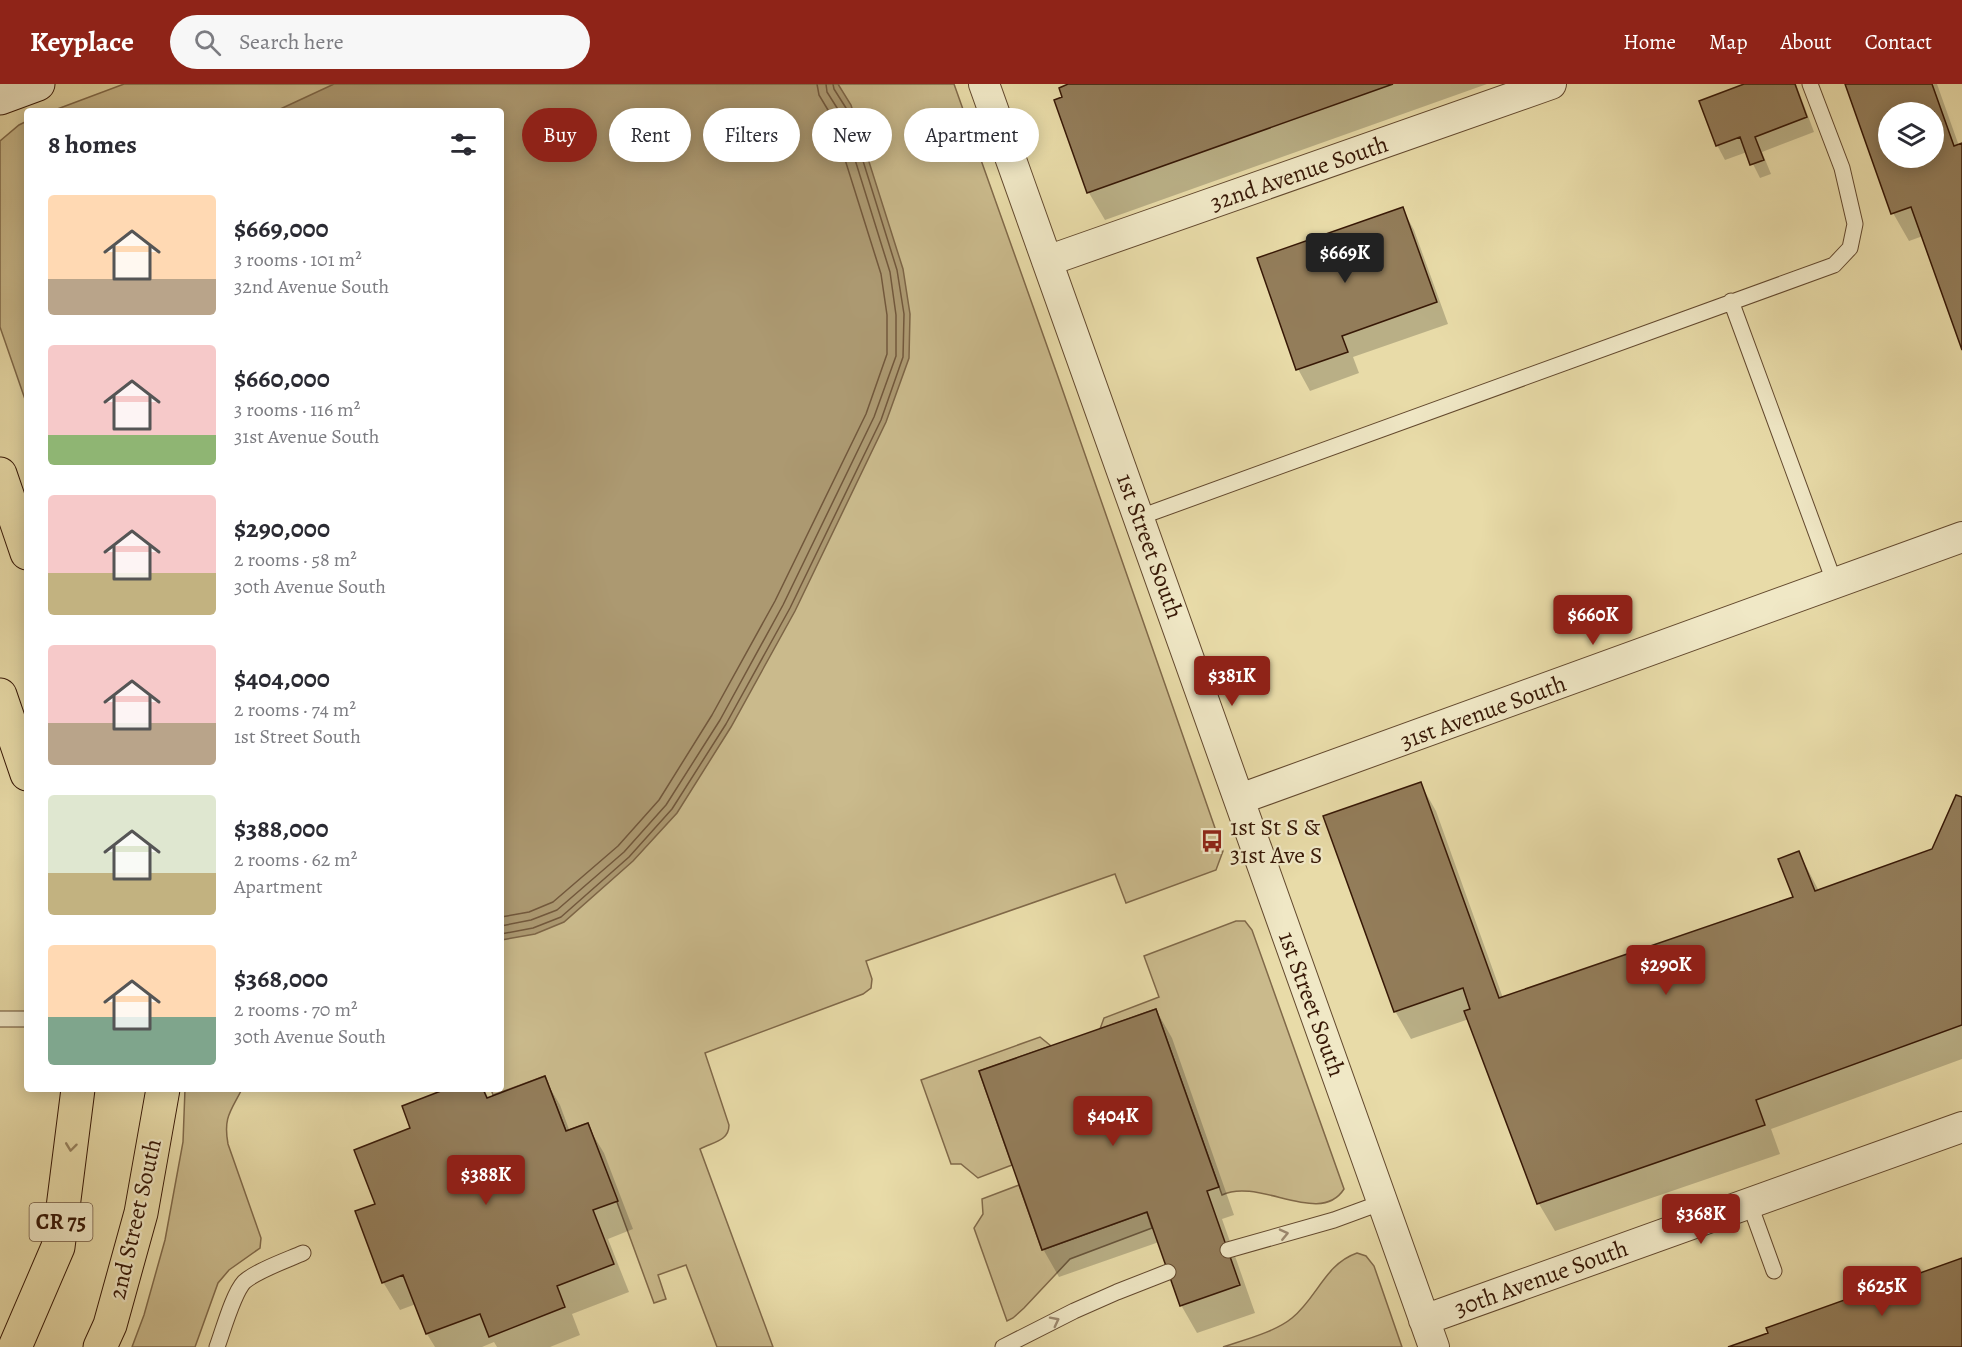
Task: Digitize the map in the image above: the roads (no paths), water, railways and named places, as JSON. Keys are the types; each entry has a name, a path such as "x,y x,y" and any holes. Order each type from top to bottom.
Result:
{"main road":[{"path":"0,98 38,84"},
{"path":"0,474 24,544"},
{"path":"0,695 24,765"},
{"name":"CR 75","path":"15,1347 58,1247 78,1092"},
{"name":"2nd Street South","path":"100,1347 110,1325 141,1213 162,1092"}],"street":[{"name":"1st Street South","path":"984,84 1429,1333"},
{"name":"32nd Avenue South","path":"1047,261 1551,84"},
{"name":"31st Avenue South","path":"1240,800 1962,537"},
{"name":"30th Avenue South","path":"1429,1333 1749,1202 1962,1126"}],"lane":[{"path":"1140,517 1834,264 1850,248 1855,224 1842,168 1810,84"},
{"path":"1731,301 1835,584"},
{"path":"0,1019 24,1019"},
{"path":"1228,1250 1304,1229 1383,1202"},
{"path":"1749,1202 1774,1271"},
{"path":"217,1347 237,1294 244,1283 257,1273 303,1252"},
{"path":"1003,1347 1074,1311 1168,1272"}],"water":[{"path":"334,84 838,84 852,108 812,108 812,162 869,162 903,269 910,314 909,358 886,422 795,611 731,727 677,813 633,861 564,922 535,934 504,939 504,108 282,108"}],"place":[{"name":"1st St S & 31st Ave S","path":"1212,841"}]}
